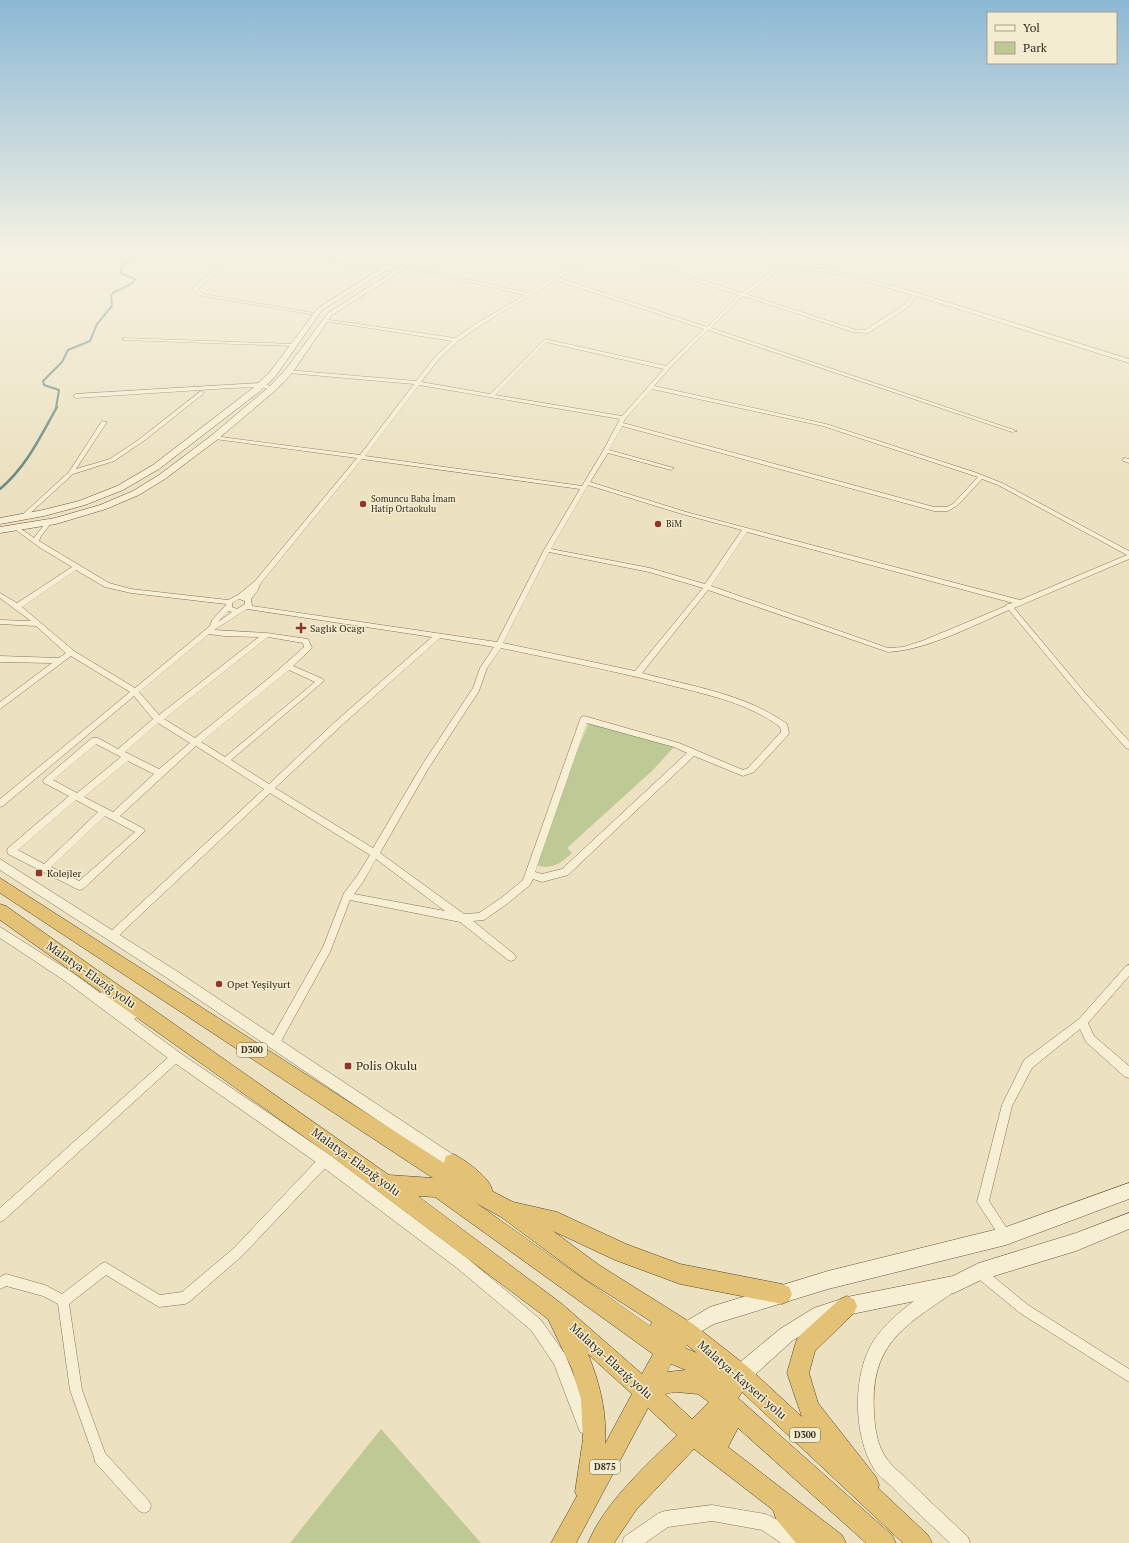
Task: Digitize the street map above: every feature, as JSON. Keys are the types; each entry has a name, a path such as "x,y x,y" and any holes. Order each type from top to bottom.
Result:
{"highway":[{"name":"D300","path":"0,885 452,1178 508,1210 592,1272 686,1332"},
{"name":"Malatya-Elazığ yolu","path":"0,911 386,1184 555,1311 646,1390 694,1435 770,1494"},
{"path":"453,1164 508,1210 557,1222 622,1253 680,1274 782,1294"},
{"path":"386,1184 438,1188 660,1346 705,1368 740,1375 714,1451"},
{"path":"847,1306 806,1344 798,1373 809,1409 892,1517"},
{"path":"555,1311 590,1386 594,1415 595,1450 585,1505"},
{"path":"646,1390 660,1346 665,1318"},
{"path":"660,1346 686,1332"},
{"name":"Malatya-Kayseri yolu","path":"686,1332 740,1375 920,1543"},
{"path":"646,1390 675,1380 691,1380 707,1386 884,1543"},
{"name":"D875","path":"563,1543 585,1505 646,1390"},
{"path":"600,1543 628,1502 694,1435 730,1405"},
{"path":"770,1494 811,1543"},
{"path":"770,1494 834,1543"}],"main road":[{"path":"0,521 82,503 120,488 140,478 272,375 307,325"},
{"path":"0,530 49,522 103,507 136,493 162,477 215,437 273,388 289,371 321,325"},
{"path":"686,1332 710,1316 828,1280 902,1263 1006,1236 1129,1191"},
{"path":"740,1375 786,1335 814,1317 847,1306 954,1284 979,1272 1076,1242 1129,1221"}],"street":[{"path":"358,325 456,340"},
{"path":"210,629 228,604 240,597 257,583 361,456 437,358 456,340 479,325"},
{"path":"699,325 1014,431"},
{"path":"275,1042 327,949 347,896 360,879 425,767 476,689 484,668 498,645 547,550 606,451 622,421 667,368 711,325"},
{"path":"836,325 855,331 866,332 877,325"},
{"path":"1015,325 1129,361"},
{"path":"125,339 293,345"},
{"path":"491,396 545,340 667,368"},
{"path":"289,371 418,382 622,421 934,509 948,509 956,504 981,477"},
{"path":"76,396 261,385 273,388"},
{"path":"652,387 824,425 981,477 1000,484 1129,554"},
{"path":"71,473 112,460 143,439 201,393"},
{"path":"23,517 71,473 104,422"},
{"path":"215,437 585,485 745,530 1018,602"},
{"path":"606,451 671,468"},
{"path":"35,542 38,535 49,522"},
{"path":"15,527 35,542 108,585 131,591 228,604"},
{"path":"637,674 707,587 745,530"},
{"path":"547,550 650,570 707,587 888,650 903,649 924,643 1018,602 1129,557"},
{"path":"18,606 76,567"},
{"path":"247,607 250,602 248,599 255,590 257,583"},
{"path":"0,595 18,606 36,624 71,653 134,691 158,719 374,853 462,918 511,957"},
{"path":"240,597 248,599"},
{"path":"228,604 231,610 240,610"},
{"path":"1009,606 1052,655 1100,716 1129,746"},
{"path":"0,804 210,629 247,607 498,645 637,674 737,702 770,716 784,726 785,733 775,745 751,770 743,773 676,745 584,719 527,882"},
{"path":"0,622 36,624"},
{"path":"114,816 194,742 289,667 308,648 306,641 266,635 216,634 210,629"},
{"path":"160,773 123,755 95,740 47,781 77,797 114,816 141,831 80,886 11,851 77,797 123,755 158,719 266,635"},
{"path":"113,935 270,789 338,723 438,636"},
{"path":"0,706 58,661 71,653"},
{"path":"0,659 58,661"},
{"path":"225,761 320,681 289,667"},
{"path":"1120,737 1129,733"},
{"path":"347,896 462,918 481,917 527,882 530,875 542,878 565,872 693,752"},
{"path":"46,868 104,811"},
{"path":"0,864 113,935 275,1042 453,1164"},
{"path":"0,932 69,977 176,1057 324,1160 462,1263 536,1325 560,1359 595,1450"},
{"path":"1006,1236 983,1202 1007,1105 1028,1064 1082,1022 1129,969"},
{"path":"69,977 156,1026 238,1078"},
{"path":"1082,1022 1090,1039 1129,1073"},
{"path":"0,1216 176,1057"},
{"path":"63,1301 105,1268 158,1301 185,1298 238,1252 324,1160"},
{"path":"979,1272 1024,1309 1129,1376"},
{"path":"0,1283 6,1280 45,1291 63,1301"},
{"path":"954,1284 901,1320 887,1334 872,1356 866,1386 866,1418 870,1440 880,1463 902,1487 962,1543"},
{"path":"63,1301 76,1390 100,1457 144,1506"},
{"path":"630,1543 665,1519 712,1513 765,1522 796,1543"}],"green space":[{"path":"589,723 672,745 674,747 653,770 567,848 572,853 568,857 560,863 551,866 546,867 535,865 531,860"},
{"path":"381,1429 481,1543 290,1543"}],"waterway":[{"path":"56,408 59,390 44,385 43,381 62,362 68,350 90,341 97,325"},
{"path":"0,489 10,480 25,461 39,440 57,407"}],"place":[{"name":"Somuncu Baba İmam Hatip Ortaokulu","path":"363,504"},
{"name":"BiM","path":"658,524"},
{"name":"Saglık Ocagı","path":"301,628"},
{"name":"Kolejler","path":"39,873"},
{"name":"Opet Yeşilyurt","path":"219,984"},
{"name":"Polis Okulu","path":"348,1066"}]}
